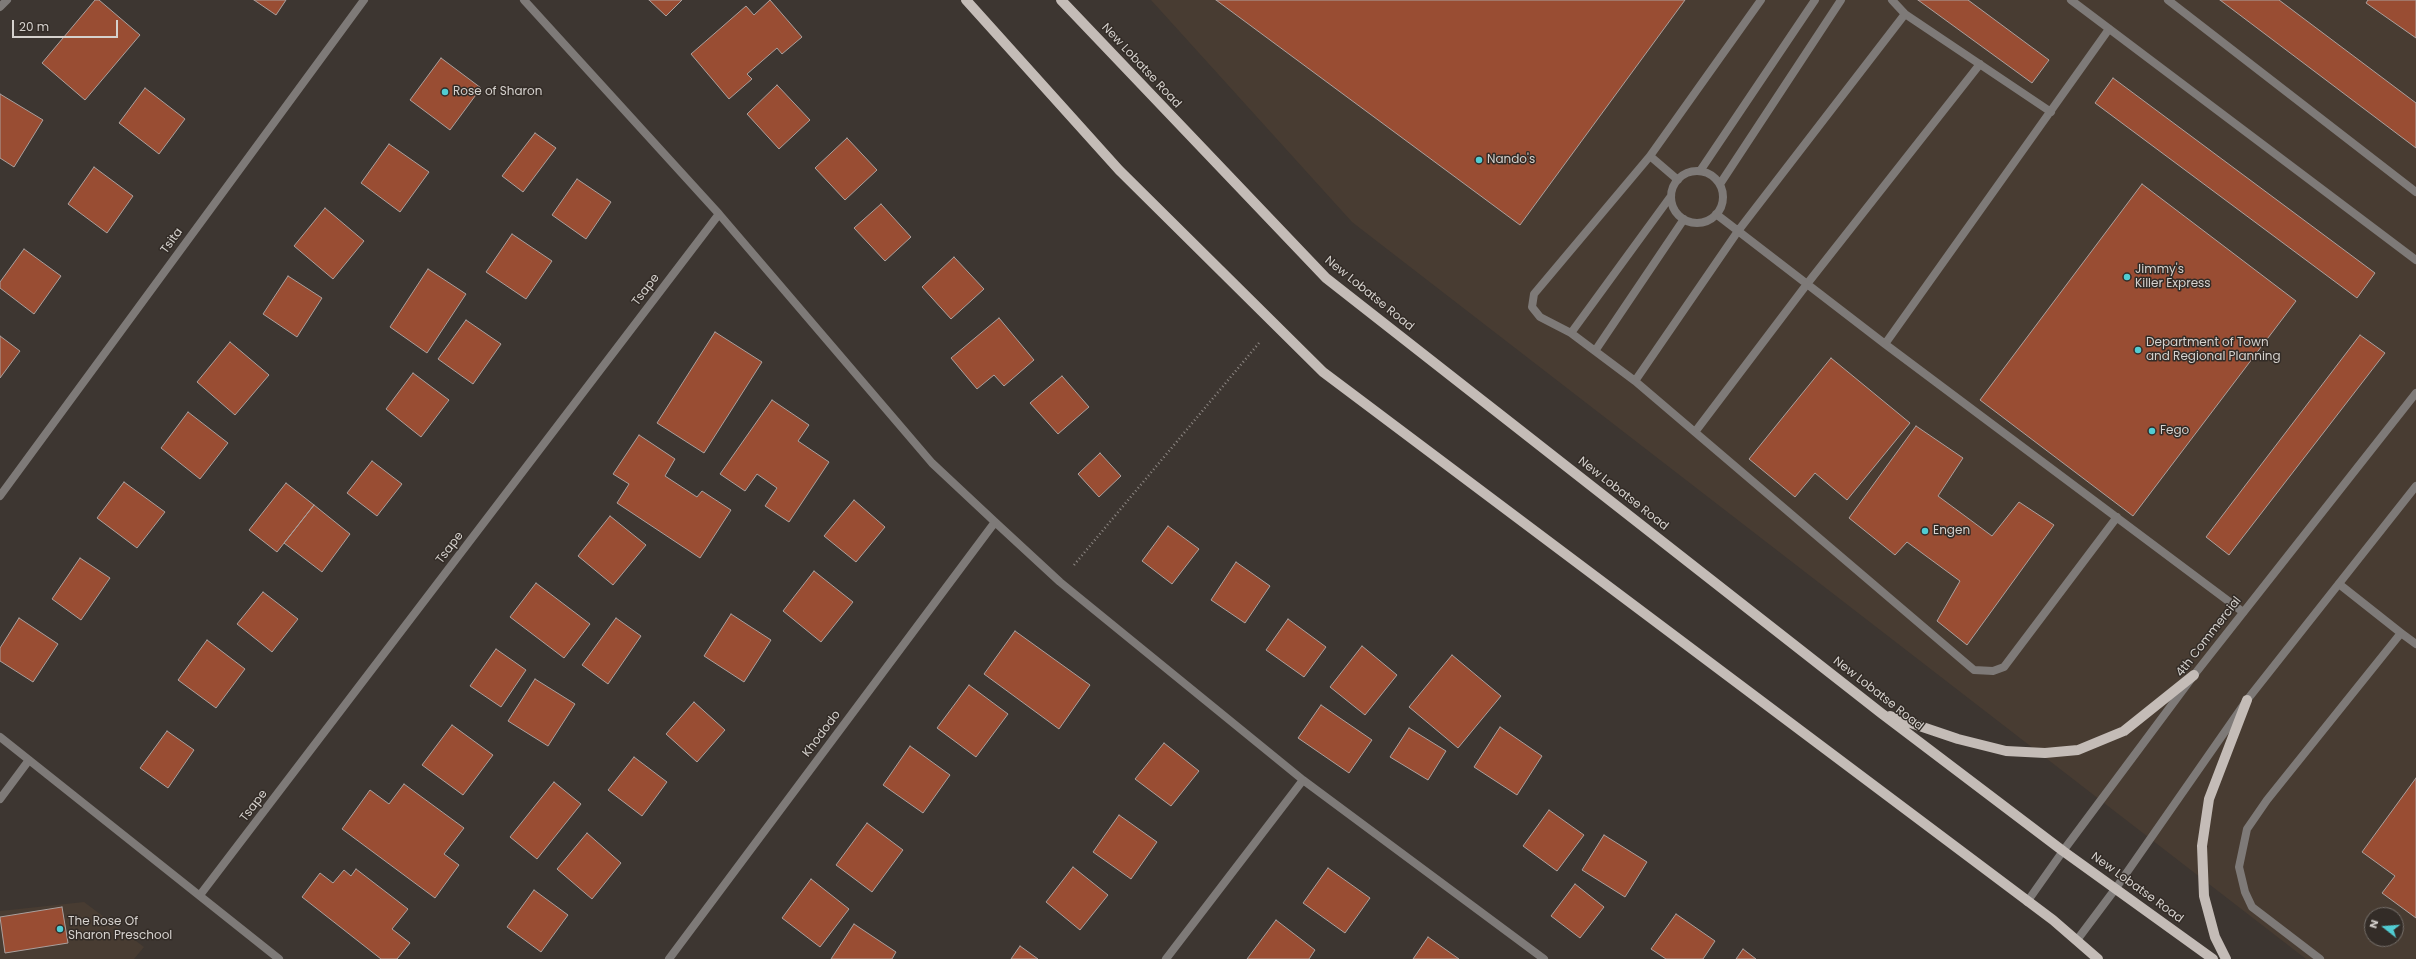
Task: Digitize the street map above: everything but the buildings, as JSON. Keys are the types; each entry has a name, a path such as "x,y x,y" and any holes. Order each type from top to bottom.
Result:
{"main road":[{"path":"966,0 1119,170 1323,372 2027,902 2077,940 2098,959"},
{"name":"New Lobatse Road","path":"1061,0 1326,278 1881,713 2063,851 2213,959"},
{"path":"1881,713 1958,739 2006,751 2045,753 2078,750 2124,731 2194,675"},
{"path":"2226,959 2215,937 2204,896 2202,846 2209,799 2247,700"}],"street":[{"path":"0,7 7,0"},
{"name":"Tsita","path":"0,496 364,0"},
{"path":"524,0 718,214 932,463 1060,582 1303,780 1544,959"},
{"path":"1761,0 1650,156 1534,294 1532,307 1540,316 1571,333 1635,381 1974,670 1993,671 2004,667 2117,517"},
{"path":"1700,171 1815,0"},
{"path":"1720,184 1841,0"},
{"path":"1892,0 1905,14 2051,112"},
{"path":"2071,0 2416,260"},
{"path":"2168,0 2416,192"},
{"path":"1635,381 1738,231 1905,14"},
{"path":"1885,344 2110,29"},
{"path":"1695,432 1807,284 1980,64"},
{"path":"1650,156 1678,180"},
{"path":"1571,333 1672,196 1678,180 1684,174 1700,171 1715,177 1720,184 1723,200 1716,214 1701,223 1684,219 1672,205 1672,196"},
{"name":"Tsape","path":"200,896 718,214"},
{"path":"1716,214 1885,344 2244,612"},
{"path":"1595,351 1684,219"},
{"name":"4th Commercial","path":"2027,902 2063,851 2194,675 2416,393"},
{"path":"2077,940 2116,888 2247,700 2416,486"},
{"name":"Khododo","path":"669,959 995,522"},
{"path":"2339,584 2416,644"},
{"path":"2320,959 2252,907 2245,892 2239,867 2247,829 2267,800 2401,633"},
{"path":"0,737 279,959"},
{"path":"0,799 29,760"},
{"path":"1166,959 1303,780"}],"path":[{"path":"1060,582 1275,324"}],"shaded area":[{"path":"1151,0 2416,0 2416,959 2306,959 1352,222"},
{"name":"The Rose Of Sharon Preschool","path":"84,902 144,947 134,959 0,959 0,911"}],"place":[{"name":"Rose of Sharon","path":"445,92"},
{"name":"Nando's","path":"1479,160"},
{"name":"Jimmy's Killer Express","path":"2127,277"},
{"name":"Department of Town and Regional Planning","path":"2138,350"},
{"name":"Fego","path":"2152,431"},
{"name":"Engen","path":"1925,531"},
{"name":"The Rose Of Sharon Preschool","path":"60,929"}]}
